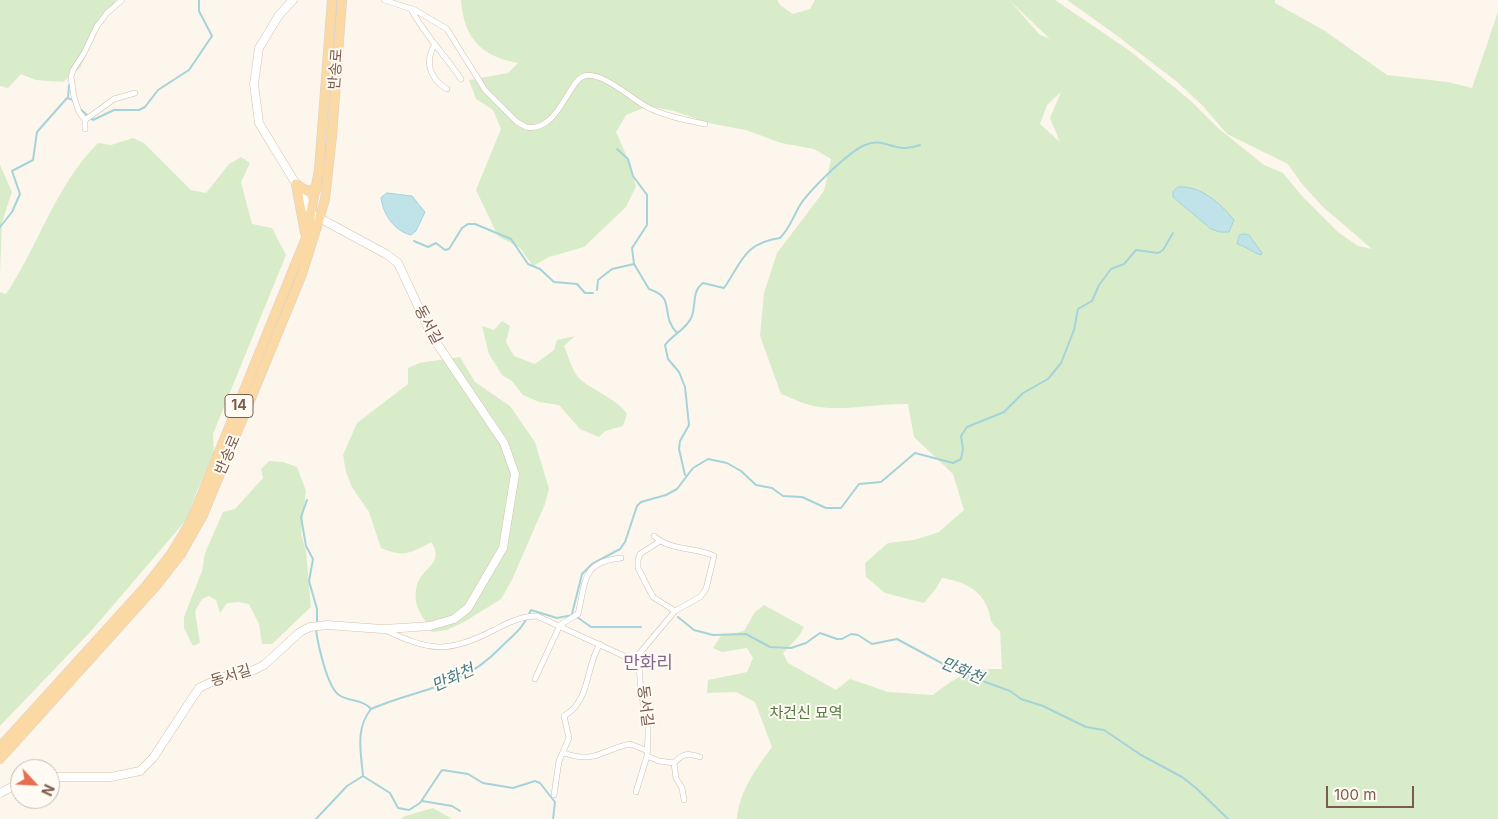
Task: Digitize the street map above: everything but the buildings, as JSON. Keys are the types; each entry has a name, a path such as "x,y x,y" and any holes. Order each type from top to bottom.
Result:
{"main road":[{"path":"325,0 331,4"},
{"name":"반송로","path":"0,748 146,586 181,538 218,458 306,238 324,199 332,136 342,0"},
{"name":"반송로","path":"0,759 156,586 192,537 302,274 316,217 331,4"},
{"path":"296,184 307,191 317,188"},
{"path":"296,184 306,238"}],"street":[{"path":"88,118 75,102 71,77 73,70 84,53 97,26 107,13 122,0"},
{"path":"293,0 279,15 259,48 254,89 256,114 263,134 316,217"},
{"path":"384,0 411,8 447,29 485,90 517,122 526,127 539,125 557,113 581,78 588,75 620,89 651,109 705,124"},
{"path":"411,8 418,23 451,63 461,79"},
{"path":"435,44 432,50 430,70 432,76 447,89"},
{"path":"85,128 88,118 114,99 135,93"},
{"name":"동서길","path":"60,777 111,777 140,771 154,758 199,688 220,678 254,670 264,665 300,632 317,626 382,629 430,626 454,619 468,608 503,548 515,474 504,443 432,336 398,263 386,254 316,217"},
{"path":"634,660 675,612 691,603 703,593 714,556 700,550 675,546 660,541 654,536"},
{"path":"660,541 640,554 638,568 653,597 675,612"},
{"path":"535,678 560,625 576,617 583,584 590,570 602,562 621,558"},
{"name":"동서길","path":"382,629 430,648 453,646 480,638 528,616 560,625 640,663 641,696 648,720 648,753"},
{"path":"400,637 401,628"},
{"path":"554,795 559,761 569,738 564,716 572,710 584,691 592,656 600,644"},
{"path":"564,753 581,757 595,757 630,744 659,761 674,762 681,755 692,753 700,757"},
{"path":"636,792 648,753"},
{"path":"674,762 676,778 682,788 684,800"}],"green space":[{"path":"0,0 116,0 106,14 80,68 63,82 36,80 21,74 8,88 0,86"},
{"name":"차건신 묘역","path":"461,0 777,0 780,5 793,14 810,9 815,0 1055,0 1130,51 1191,101 1218,128 1264,165 1283,173 1302,196 1338,232 1358,246 1372,249 1323,207 1302,184 1288,164 1227,134 1202,105 1176,81 1067,0 1275,0 1275,3 1325,31 1387,75 1448,82 1472,88 1498,12 1498,819 737,819 738,809 745,790 754,772 772,747 755,702 736,692 707,693 708,680 747,672 753,658 747,648 722,652 713,648 721,636 744,631 755,612 764,605 804,627 799,636 783,653 788,663 836,690 850,679 888,692 933,695 965,674 981,670 1002,669 1000,631 991,621 983,599 973,589 962,583 942,578 924,603 885,593 866,577 865,563 888,543 914,540 939,532 964,510 953,474 914,437 908,404 824,408 806,404 781,394 760,336 764,293 777,253 824,191 831,159 814,149 781,143 746,130 708,123 674,111 648,106 626,115 616,132 627,157 636,186 626,207 584,247 549,257 533,266 520,248 498,236 476,190 501,129 493,110 476,99 469,80 508,73 518,63 494,56 477,44 466,25","holes":["1010,1 1050,39 1039,34","1061,92 1050,118 1060,142 1040,124 1047,105"]},
{"path":"133,138 144,143 191,190 206,193 229,164 241,157 250,163 241,182 252,224 272,228 286,255 213,434 214,454 196,493 187,519 92,630 0,726 0,292 6,294 18,275 59,197 83,160 98,143 111,145"},
{"path":"0,165 12,192 2,222 0,274"},
{"path":"502,321 510,326 506,342 514,356 535,364 554,350 557,340 575,336 564,346 570,363 580,379 623,409 627,414 623,426 605,431 599,437 580,429 559,405 539,402 523,395 512,381 502,375 489,354 482,326 494,330"},
{"path":"460,357 475,382 510,406 535,442 549,489 545,504 511,582 501,599 464,622 447,630 432,632 418,609 416,594 418,582 435,559 435,549 431,542 407,553 396,553 381,548 369,512 352,487 346,472 343,455 357,423 408,384 408,368 419,363"},
{"path":"269,461 283,462 297,467 306,491 301,534 306,551 311,607 272,644 262,644 259,624 249,604 239,602 227,603 220,613 216,600 209,596 202,599 195,611 200,643 193,646 184,628 184,617 202,571 205,553 223,512 235,509 263,478 261,469"},
{"path":"433,808 452,819 401,819 405,816"}],"water":[{"path":"1178,187 1195,189 1217,202 1234,220 1229,232 1211,229 1173,197 1173,192"},
{"path":"387,193 412,196 425,212 416,231 411,235 399,230 387,216 381,198"},
{"path":"1243,234 1249,235 1262,253 1261,255 1237,244 1239,236"}],"waterway":[{"path":"80,109 93,120 114,110 139,110 145,107 158,90 189,70 212,36 199,11 199,0"},
{"path":"68,98 69,85"},
{"path":"0,227 12,212 20,194 12,171 33,160 37,132 67,98 73,100"},
{"path":"685,475 679,449 680,441 689,425 685,387 679,372 668,359 665,345 690,320 697,290 703,283 724,288 745,255 759,244 780,238 800,205 812,190 840,163 858,149 872,143 903,148 920,145"},
{"path":"617,149 628,159 633,176 647,195 647,225 632,248 634,264"},
{"path":"414,241 428,247 436,243 445,250 449,249 462,228 468,224 475,224 511,239 528,264 540,269 554,282 577,284 585,293 593,293"},
{"path":"572,614 582,574 592,564 620,549 625,542 637,506 641,502 666,495 677,489 693,468 708,459 727,463 741,471 756,485 772,488 783,496 802,497 826,508 841,508 859,484 881,482 915,453 953,463 961,459 963,449 961,436 967,427 1004,412 1023,393 1048,379 1061,363 1074,330 1078,309 1092,301 1099,285 1111,269 1124,264 1136,250 1158,253 1163,250 1173,233"},
{"path":"597,290 598,280 612,269 634,264 649,289 663,297 669,319 677,333"},
{"path":"307,500 301,517 306,546 313,559 309,581 317,609 317,625"},
{"name":"만화천","path":"316,819 347,786 363,776 360,741 363,725 371,709 439,686 470,672 485,662 517,631 531,610 557,618 573,615"},
{"name":"만화천","path":"577,617 591,627 641,627"},
{"name":"만화천","path":"678,617 694,630 713,635 746,634 770,647 791,648 806,643 820,633 837,639 842,639 851,634 858,635 872,644 897,639 958,672 1010,691 1021,699 1043,706 1086,727 1104,730 1141,755 1182,777 1228,819"},
{"path":"316,630 327,675 335,690 339,695 364,704 371,709"},
{"path":"363,776 390,793 398,808 409,810 420,803 442,770 468,774 483,783 513,788 535,781 540,783 555,802 553,819"},
{"path":"422,801 452,806 460,811"}],"district":[{"name":"만화리","path":"648,664"}]}
